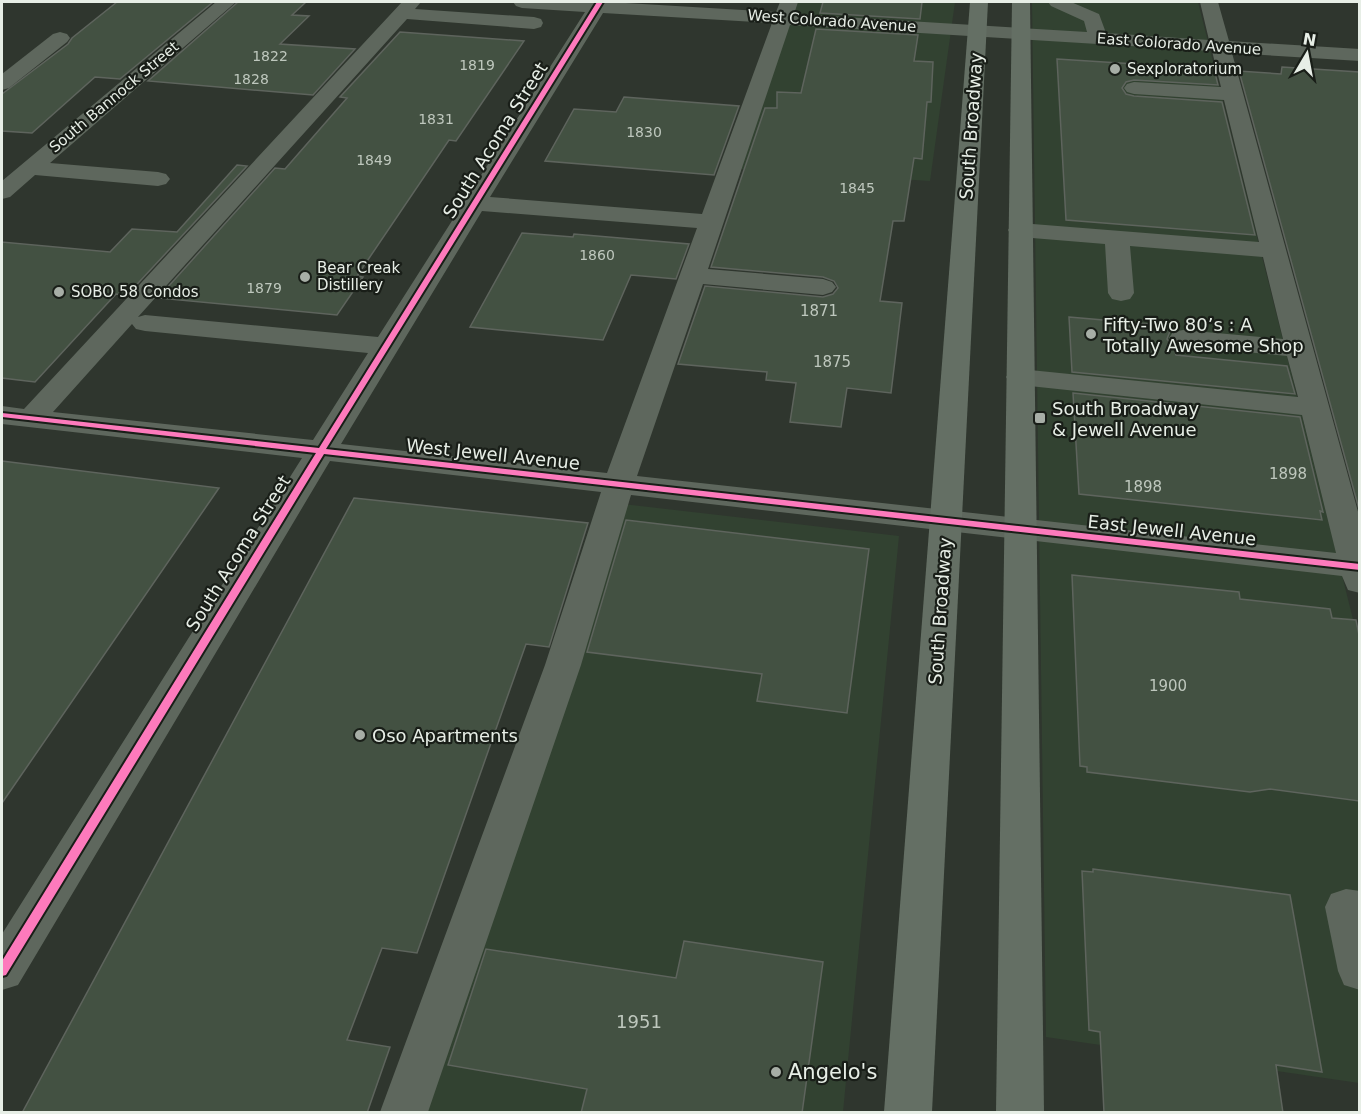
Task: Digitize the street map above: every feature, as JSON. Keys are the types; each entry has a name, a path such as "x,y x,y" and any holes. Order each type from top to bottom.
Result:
{"main road":[{"name":"South Broadway","path":"979,2 999,32 1020,230 1020,377 982,526 1020,1113"},
{"name":"South Broadway","path":"908,1113 982,526 999,32 1021,2"}],"street":[{"name":"South Bannock Street","path":"2,192 227,2"},
{"path":"448,17 460,2"},
{"name":"West Colorado Avenue","path":"522,2 599,4 787,29 999,32"},
{"path":"1057,2 1092,18 1098,39"},
{"path":"1209,2 1358,572"},
{"name":"South Acoma Street","path":"2,971 599,4"},
{"path":"16,417 413,8 448,17 534,23"},
{"path":"404,1113 563,665 619,484 692,275 787,29 917,45"},
{"name":"East Colorado Avenue","path":"999,32 1072,45 1098,39 1143,48 1222,46 1359,55"},
{"path":"2,84 60,38"},
{"path":"1072,45 1143,48 1172,56"},
{"path":"1134,88 1234,94"},
{"path":"29,168 158,179"},
{"path":"475,203 711,222"},
{"path":"1020,230 1275,251"},
{"path":"1117,238 1121,293"},
{"path":"692,275 823,287"},
{"path":"145,323 386,346"},
{"path":"1183,338 1300,349"},
{"path":"1020,377 1314,408"},
{"name":"West Jewell Avenue","path":"16,417 982,526"},
{"name":"East Jewell Avenue","path":"982,526 1358,572"},
{"path":"1359,909 1346,907 1359,972"}],"shaded area":[{"path":"796,2 955,2 930,181 741,169"},
{"path":"1032,2 1198,2 1359,643 1359,1083 1046,1037"},
{"path":"623,504 899,536 843,1112 415,1112"}],"building":[{"path":"117,2 213,2 120,79 95,77 32,133 2,131 2,94 68,44 72,38"},
{"path":"238,2 306,2 292,15 309,16 280,44 355,49 313,95 148,81"},
{"path":"823,2 922,2 920,19 820,13"},
{"path":"816,29 918,35 914,61 933,62 931,102 927,102 922,159 914,158 904,221 893,221 880,301 902,303 891,393 847,388 841,427 790,422 796,383 766,380 767,372 678,364 705,286 823,297 833,294 838,288 834,281 823,277 711,267 765,108 777,108 777,92 801,93"},
{"path":"400,32 524,41 456,141 449,140 357,276 363,277 337,315 158,298 275,168 285,169 347,98 340,97"},
{"path":"1057,59 1214,69 1218,85 1134,80 1126,82 1122,88 1126,94 1134,96 1222,102 1255,235 1066,220"},
{"path":"1282,67 1359,72 1359,509 1239,71 1281,74"},
{"path":"624,97 739,106 714,175 545,161 574,109 616,112"},
{"name":"SOBO 58 Condos","path":"237,165 247,166 127,295 116,294 35,382 2,378 2,242 110,252 132,229 177,232"},
{"path":"522,233 573,237 574,234 689,244 676,279 631,275 603,340 470,327"},
{"path":"1069,317 1172,326 1167,339 1174,347 1176,355 1287,366 1295,394 1072,372"},
{"path":"1073,393 1300,417 1323,512 1320,511 1322,520 1079,494"},
{"path":"2,461 219,488 2,803"},
{"name":"Oso Apartments","path":"354,498 588,523 549,647 526,644 417,953 382,948 347,1040 390,1047 367,1113 22,1113"},
{"path":"626,520 869,549 847,713 757,701 762,674 587,652"},
{"path":"1072,575 1239,592 1240,599 1330,609 1332,618 1356,620 1359,635 1359,801 1270,789 1250,792 1087,772 1087,767 1080,766"},
{"path":"1093,869 1290,895 1322,1072 1276,1065 1283,1113 1104,1113 1100,1032 1089,1030 1082,871 1093,872"},
{"path":"684,941 823,962 802,1113 581,1113 587,1089 448,1065 486,949 676,978"}],"cycle path":[{"path":"2,971 600,2"},
{"path":"2,415 1360,567"}],"place":[{"name":"Sexploratorium","path":"1115,69"},
{"name":"Bear Creak Distillery","path":"305,277"},
{"name":"SOBO 58 Condos","path":"59,292"},
{"name":"Fifty-Two 80’s : A Totally Awesome Shop","path":"1091,334"},
{"name":"South Broadway & Jewell Avenue","path":"1040,418"},
{"name":"Oso Apartments","path":"360,735"},
{"name":"Angelo's","path":"776,1072"}]}
